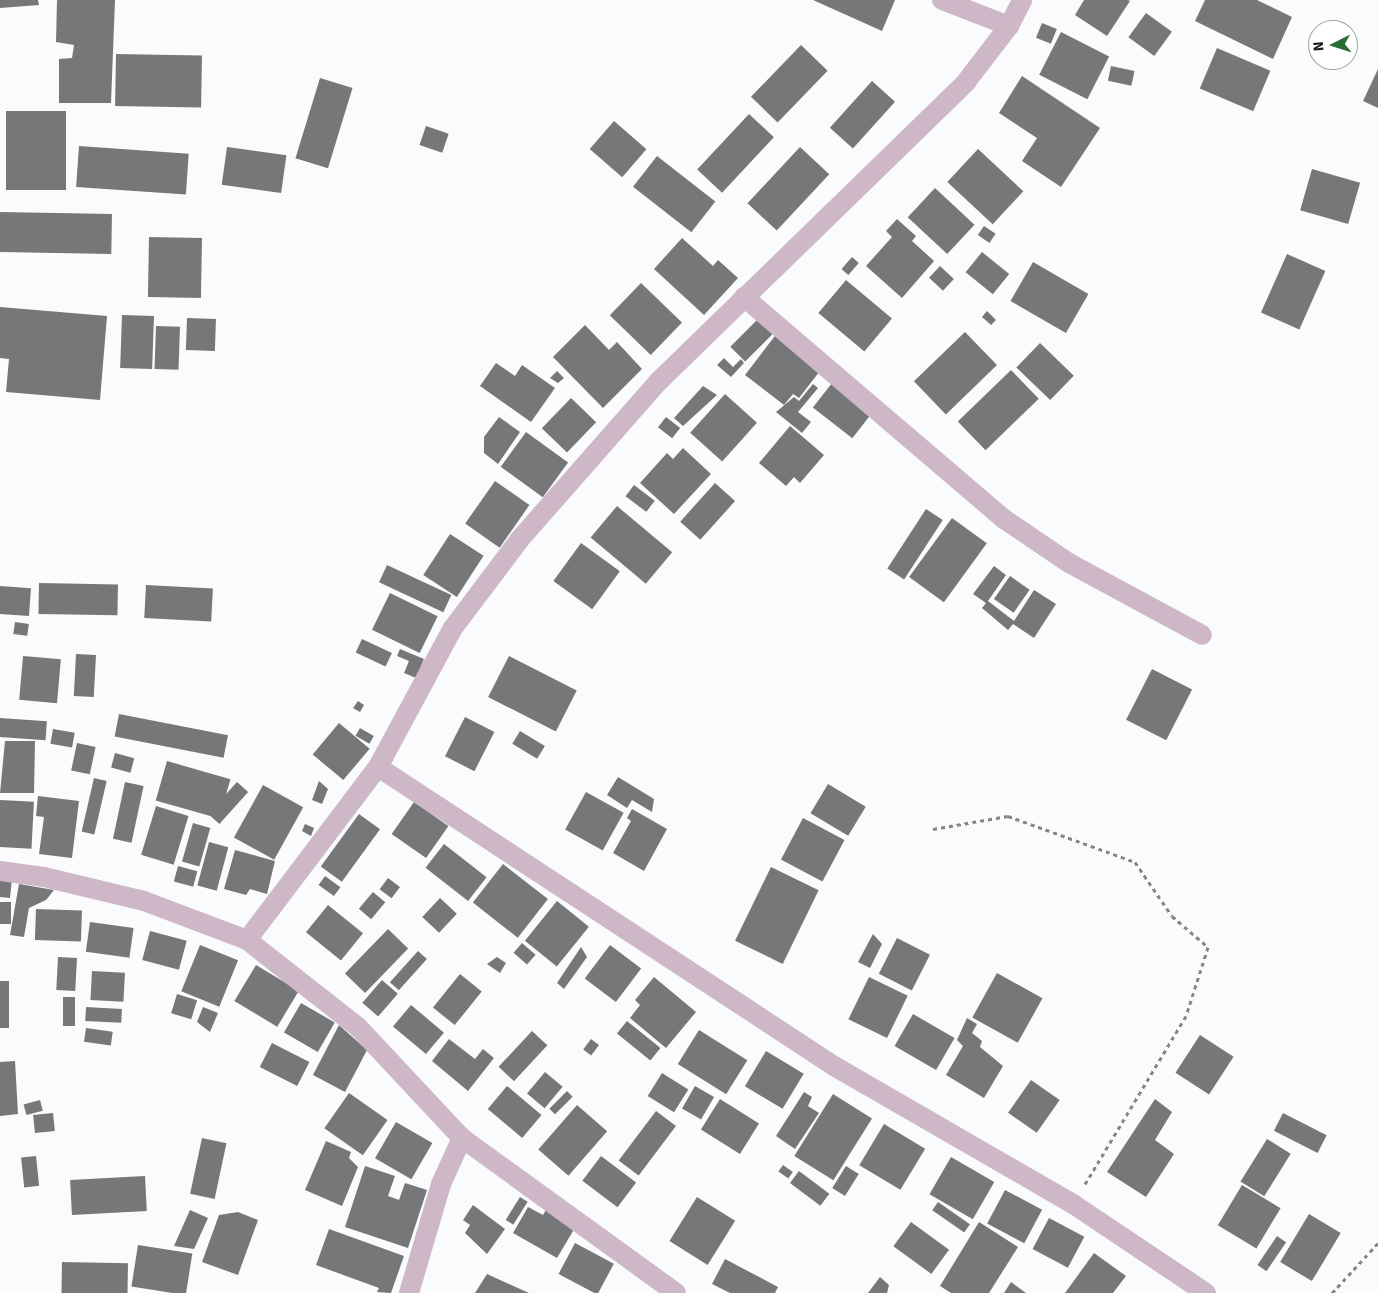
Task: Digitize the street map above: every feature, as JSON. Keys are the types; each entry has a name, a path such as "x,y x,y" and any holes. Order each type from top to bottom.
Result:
{"street":[{"path":"942,0 1008,26"},
{"path":"247,940 378,767 453,628 520,539 658,381 905,145 966,82 1008,26 1022,0"},
{"path":"744,297 1004,519 1069,563 1202,635"},
{"path":"378,767 834,1066 1074,1204 1206,1293"},
{"path":"0,872 44,877 144,901 247,940 358,1027 462,1138 676,1293"},
{"path":"409,1293 441,1184 462,1138"}],"path":[{"path":"933,829 1008,816 1135,862 1172,916 1208,947 1186,1016 1074,1204"},
{"path":"1332,1293 1378,1243"}],"building":[{"path":"0,0 38,0 39,5 0,8"},
{"path":"57,0 115,0 111,103 59,103 59,59 72,58 74,45 56,42"},
{"path":"813,0 895,0 882,31"},
{"path":"1084,0 1130,1 1107,36 1075,15"},
{"path":"1205,0 1257,0 1292,17 1273,59 1195,21"},
{"path":"1146,13 1172,32 1154,56 1128,37"},
{"path":"1042,23 1057,29 1051,44 1036,38"},
{"path":"1061,32 1109,57 1087,99 1039,75"},
{"path":"801,45 828,71 778,122 751,97"},
{"path":"1217,48 1270,71 1253,111 1200,89"},
{"path":"116,54 202,56 201,107 115,106"},
{"path":"1111,66 1134,71 1131,86 1108,81"},
{"path":"1378,69 1378,108 1363,101"},
{"path":"1022,76 1100,128 1061,187 1022,161 1037,138 999,113"},
{"path":"320,78 353,88 328,168 295,158"},
{"path":"872,81 895,102 853,149 830,128"},
{"path":"6,111 66,111 66,190 6,190"},
{"path":"749,114 774,137 722,193 697,170"},
{"path":"614,121 646,149 622,177 590,149"},
{"path":"426,126 449,134 442,153 419,145"},
{"path":"79,146 189,154 186,195 76,187"},
{"path":"227,147 286,155 281,193 222,185"},
{"path":"800,147 829,174 777,231 747,203"},
{"path":"978,149 1023,191 993,224 947,182"},
{"path":"657,156 715,202 691,232 633,187"},
{"path":"1312,169 1360,183 1348,224 1300,210"},
{"path":"935,188 974,225 947,254 908,217"},
{"path":"0,212 112,214 111,254 0,252"},
{"path":"897,219 916,236 912,241 934,261 902,298 866,266 892,237 886,231"},
{"path":"984,226 996,234 989,243 978,235"},
{"path":"149,237 202,238 201,298 148,297"},
{"path":"682,238 713,266 718,260 738,278 704,315 654,269"},
{"path":"982,252 1009,274 993,294 966,272"},
{"path":"1287,254 1325,271 1299,330 1261,312"},
{"path":"852,257 859,263 848,275 842,269"},
{"path":"1033,262 1088,294 1066,333 1010,301"},
{"path":"940,266 954,279 943,291 929,278"},
{"path":"846,280 892,319 864,352 818,313"},
{"path":"641,283 682,323 651,355 610,315"},
{"path":"0,307 107,316 100,400 6,392 9,359 0,358"},
{"path":"987,311 996,320 991,325 982,317"},
{"path":"122,315 154,316 152,369 120,368"},
{"path":"760,317 775,332 745,362 730,347"},
{"path":"187,318 216,319 215,351 186,350"},
{"path":"585,325 609,350 617,342 642,369 603,408 553,357"},
{"path":"156,326 180,327 178,370 154,369"},
{"path":"778,332 823,367 799,398 793,394 784,405 745,375"},
{"path":"965,332 997,365 946,414 914,381"},
{"path":"1040,343 1074,376 1050,400 1016,367"},
{"path":"724,358 733,367 741,359 744,363 731,377 717,365"},
{"path":"496,363 515,376 522,365 555,388 531,422 480,386"},
{"path":"1011,370 1039,399 986,450 958,421"},
{"path":"557,371 564,378 558,383 550,378"},
{"path":"832,383 871,414 852,438 813,407"},
{"path":"813,384 818,388 798,412 811,422 802,433 776,412 794,397 799,401"},
{"path":"703,386 717,395 683,426 674,418"},
{"path":"725,394 757,423 722,461 690,433"},
{"path":"571,398 596,422 567,453 542,428"},
{"path":"499,417 520,432 498,464 484,453 484,437"},
{"path":"666,417 680,428 672,438 658,427"},
{"path":"790,426 824,455 800,483 794,477 786,486 759,463"},
{"path":"526,432 568,463 543,497 501,467"},
{"path":"683,448 711,474 674,514 640,483 667,453 673,459"},
{"path":"495,481 529,505 500,548 465,524"},
{"path":"715,483 735,501 700,540 680,522"},
{"path":"634,485 655,501 646,512 626,496"},
{"path":"617,506 672,552 646,584 591,537"},
{"path":"926,509 943,520 904,579 887,569"},
{"path":"952,518 987,543 944,602 909,577"},
{"path":"450,534 484,556 457,597 423,575"},
{"path":"581,543 620,571 592,609 553,581"},
{"path":"387,565 451,595 443,612 379,582"},
{"path":"994,566 1006,575 988,601 1014,621 1034,590 1056,604 1034,638 1013,624 1008,630 982,608 986,603 973,594"},
{"path":"1010,576 1030,590 1014,613 994,599"},
{"path":"39,583 118,584 117,615 38,614"},
{"path":"146,585 213,589 211,621 144,618"},
{"path":"0,586 31,588 29,616 0,614"},
{"path":"390,593 438,616 420,653 372,630"},
{"path":"15,622 29,624 27,636 13,634"},
{"path":"362,639 392,653 386,667 356,653"},
{"path":"400,649 424,659 416,678 404,673 409,661 397,656"},
{"path":"76,654 96,655 94,697 74,696"},
{"path":"23,656 61,659 57,703 19,700"},
{"path":"509,656 577,691 556,731 488,697"},
{"path":"1152,669 1192,689 1166,740 1126,720"},
{"path":"358,701 364,705 360,712 353,708"},
{"path":"119,714 228,735 224,758 115,737"},
{"path":"465,717 494,732 474,771 445,756"},
{"path":"0,718 47,721 46,740 0,737"},
{"path":"339,723 370,749 343,780 313,754"},
{"path":"360,728 374,736 369,744 356,736"},
{"path":"53,729 75,733 72,748 50,744"},
{"path":"520,731 545,746 537,759 512,744"},
{"path":"5,741 35,741 34,793 0,793"},
{"path":"77,743 96,747 90,774 71,770"},
{"path":"115,753 134,758 130,773 111,767"},
{"path":"167,761 230,779 219,819 156,800"},
{"path":"618,777 654,799 652,812 632,800 627,808 607,795"},
{"path":"94,778 107,781 94,835 82,832"},
{"path":"319,781 328,789 322,804 312,800"},
{"path":"125,782 144,786 132,843 113,839"},
{"path":"237,782 248,792 219,824 208,814"},
{"path":"828,784 866,807 848,836 810,813"},
{"path":"263,785 303,807 274,860 234,837"},
{"path":"586,792 624,813 603,850 565,830"},
{"path":"38,796 79,801 72,858 39,854 44,817 36,816"},
{"path":"0,800 34,802 31,849 0,847"},
{"path":"414,802 448,826 426,858 392,834"},
{"path":"156,806 189,816 174,865 141,855"},
{"path":"632,809 667,829 644,871 613,853 631,821 627,818"},
{"path":"359,814 380,829 342,882 321,867"},
{"path":"803,818 844,840 822,882 781,859"},
{"path":"193,823 210,828 199,866 182,861"},
{"path":"305,824 314,828 311,836 302,831"},
{"path":"209,842 228,847 217,891 197,885"},
{"path":"444,844 487,877 468,901 426,868"},
{"path":"235,850 275,861 267,894 250,889 246,895 224,889"},
{"path":"503,864 548,899 518,938 473,903"},
{"path":"178,866 197,871 193,887 174,881"},
{"path":"771,867 819,890 783,964 735,941"},
{"path":"325,876 340,887 334,896 319,885"},
{"path":"0,878 12,879 10,898 0,897"},
{"path":"388,878 400,887 392,898 380,889"},
{"path":"19,884 54,890 46,900 29,908 24,937 10,935"},
{"path":"373,892 385,902 371,919 359,909"},
{"path":"440,898 457,914 439,933 422,917"},
{"path":"557,901 589,927 557,966 525,941"},
{"path":"0,902 11,902 11,924 0,924"},
{"path":"328,905 363,933 341,961 306,932"},
{"path":"36,909 82,911 81,942 35,940"},
{"path":"90,922 134,928 129,958 86,952"},
{"path":"388,929 408,948 365,993 345,974"},
{"path":"150,931 187,941 179,970 142,960"},
{"path":"873,934 882,944 870,968 858,962"},
{"path":"897,938 930,955 912,990 879,974"},
{"path":"522,943 536,955 527,965 513,953"},
{"path":"200,945 238,960 219,1007 181,991"},
{"path":"610,945 641,968 616,1002 585,979"},
{"path":"581,947 587,957 564,989 557,983"},
{"path":"418,951 427,959 399,990 390,982"},
{"path":"58,957 77,958 75,991 56,990"},
{"path":"497,957 506,963 500,973 487,964"},
{"path":"256,965 299,991 277,1027 234,1001"},
{"path":"92,971 125,973 123,1002 90,1000"},
{"path":"997,973 1042,998 1018,1043 972,1018"},
{"path":"460,974 482,992 455,1025 433,1007"},
{"path":"654,977 696,1012 666,1048 630,1018 640,1005 635,1000"},
{"path":"869,977 908,996 887,1038 848,1019"},
{"path":"382,980 398,994 378,1016 362,1003"},
{"path":"0,981 9,981 9,1028 0,1028"},
{"path":"177,994 197,1000 191,1019 171,1013"},
{"path":"63,997 75,997 75,1026 63,1026"},
{"path":"301,1003 335,1022 318,1052 284,1032"},
{"path":"411,1005 444,1033 426,1054 393,1026"},
{"path":"86,1007 122,1009 121,1023 85,1021"},
{"path":"203,1007 218,1013 210,1032 197,1022"},
{"path":"913,1014 955,1038 936,1070 894,1046"},
{"path":"967,1018 977,1024 972,1033 982,1041 980,1047 1003,1066 984,1098 946,1075 963,1046 957,1040"},
{"path":"627,1021 660,1048 650,1060 617,1033"},
{"path":"339,1025 367,1050 345,1092 313,1075"},
{"path":"86,1028 113,1032 111,1046 84,1042"},
{"path":"699,1030 747,1060 726,1094 678,1064"},
{"path":"532,1031 547,1045 514,1081 499,1067"},
{"path":"1200,1035 1234,1057 1209,1095 1175,1073"},
{"path":"449,1039 475,1059 483,1049 494,1058 468,1091 432,1061"},
{"path":"591,1039 599,1045 591,1055 583,1049"},
{"path":"272,1043 309,1062 297,1086 260,1067"},
{"path":"766,1051 804,1074 783,1109 745,1086"},
{"path":"15,1061 18,1114 0,1116 0,1062"},
{"path":"545,1072 563,1087 545,1108 527,1093"},
{"path":"662,1073 688,1089 674,1112 648,1096"},
{"path":"1031,1080 1060,1100 1037,1133 1008,1113"},
{"path":"507,1086 541,1115 522,1138 488,1109"},
{"path":"695,1086 714,1097 701,1120 682,1109"},
{"path":"567,1091 573,1097 555,1114 549,1109"},
{"path":"804,1092 812,1097 808,1106 819,1113 795,1149 776,1136"},
{"path":"349,1093 388,1120 363,1155 324,1128"},
{"path":"833,1094 872,1118 833,1180 794,1156"},
{"path":"720,1099 759,1123 740,1154 701,1130"},
{"path":"1155,1099 1172,1112 1155,1140 1174,1154 1146,1197 1107,1172"},
{"path":"40,1100 43,1111 26,1115 24,1104"},
{"path":"577,1105 607,1131 568,1176 538,1150"},
{"path":"656,1111 676,1126 639,1176 619,1161"},
{"path":"53,1113 55,1131 35,1133 33,1115"},
{"path":"1283,1113 1327,1135 1318,1153 1274,1131"},
{"path":"396,1122 432,1143 411,1179 375,1158"},
{"path":"884,1124 925,1149 900,1190 859,1165"},
{"path":"202,1138 226,1143 215,1199 190,1194"},
{"path":"1267,1139 1291,1154 1264,1196 1241,1181"},
{"path":"326,1141 351,1152 349,1158 358,1167 342,1206 305,1190"},
{"path":"36,1156 39,1186 24,1187 21,1158"},
{"path":"601,1156 636,1182 617,1207 582,1181"},
{"path":"951,1157 994,1182 973,1219 930,1194"},
{"path":"783,1165 793,1172 788,1178 778,1172"},
{"path":"365,1166 395,1176 388,1196 399,1200 405,1183 427,1190 408,1248 345,1227"},
{"path":"846,1166 859,1174 845,1196 832,1188"},
{"path":"799,1171 829,1194 820,1206 790,1183"},
{"path":"145,1176 147,1211 72,1215 70,1180"},
{"path":"1242,1185 1281,1208 1256,1248 1218,1225"},
{"path":"1005,1190 1042,1210 1024,1243 987,1224"},
{"path":"520,1197 528,1202 513,1225 506,1220"},
{"path":"697,1197 735,1221 708,1265 669,1241"},
{"path":"938,1202 970,1224 964,1233 932,1210"},
{"path":"473,1205 505,1229 487,1254 465,1233 470,1225 463,1220"},
{"path":"528,1207 543,1215 547,1208 576,1226 557,1258 513,1233"},
{"path":"190,1210 208,1218 194,1249 174,1246"},
{"path":"238,1212 258,1220 238,1275 202,1262 219,1215"},
{"path":"1309,1214 1341,1233 1312,1281 1280,1262"},
{"path":"1049,1218 1084,1237 1068,1268 1033,1249"},
{"path":"911,1222 949,1250 931,1274 893,1246"},
{"path":"979,1222 1018,1247 989,1293 951,1293 940,1286"},
{"path":"329,1229 404,1256 391,1293 377,1292 379,1288 316,1265"},
{"path":"1277,1236 1286,1242 1267,1271 1257,1265"},
{"path":"575,1243 614,1264 598,1293 594,1293 559,1274"},
{"path":"138,1245 192,1254 186,1293 173,1293 131,1286"},
{"path":"1094,1253 1126,1276 1113,1293 1065,1293"},
{"path":"725,1259 778,1287 775,1293 730,1293 712,1284"},
{"path":"62,1262 128,1263 127,1293 61,1293"},
{"path":"487,1274 529,1293 475,1293"},
{"path":"880,1277 889,1285 887,1293 868,1293"},
{"path":"1011,1282 1026,1293 1004,1293"}]}
